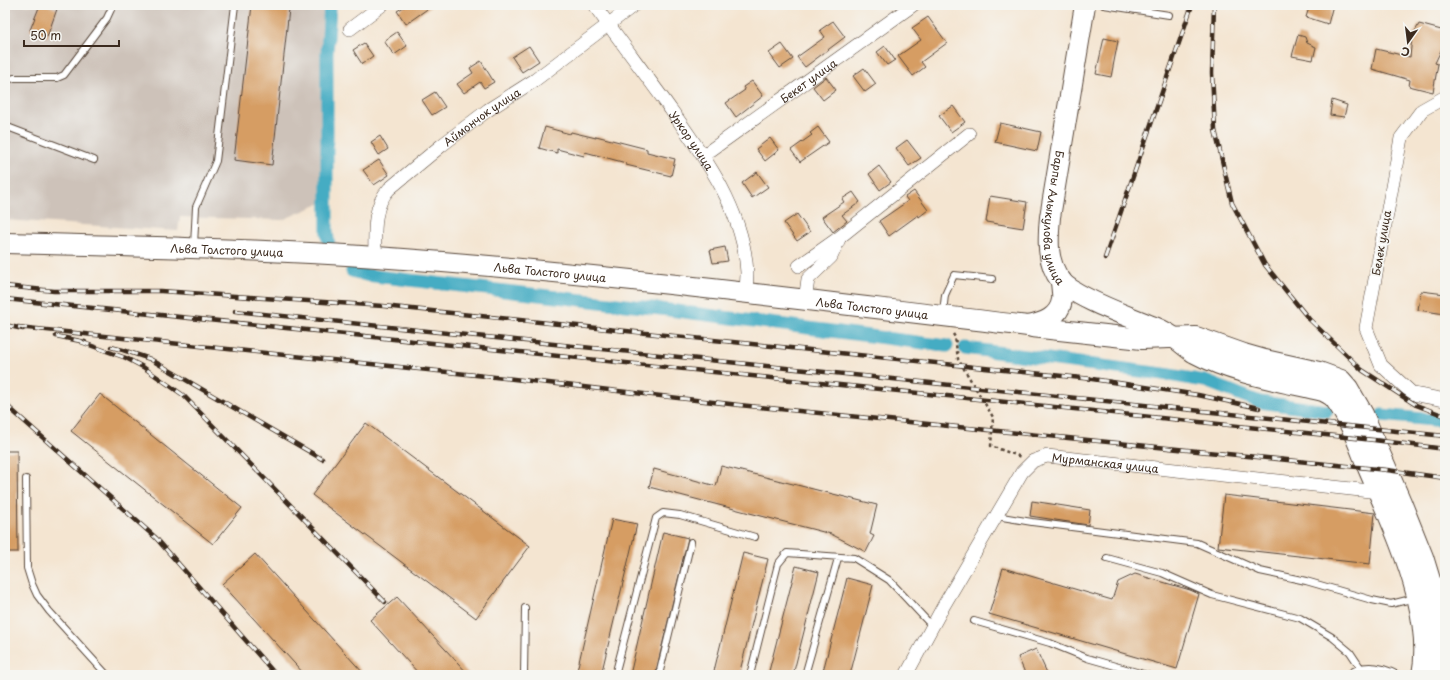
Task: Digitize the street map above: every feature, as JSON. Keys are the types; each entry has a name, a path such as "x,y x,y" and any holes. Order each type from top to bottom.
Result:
{"main road":[{"name":"Барпы Алыкулова улица","path":"1085,5 1053,192 1048,233 1049,256 1060,280 1068,288 1092,300 1158,328 1195,353 1235,370 1330,394 1337,401 1346,419 1379,492 1406,560 1432,594"},
{"name":"Льва Толстого улица","path":"5,243 194,248 375,257 558,272 1028,326 1050,320 1058,310 1062,300 1060,280"},
{"path":"1028,326 1142,339 1196,337 1244,354 1320,372 1341,380 1354,398 1382,458 1423,557 1439,623 1439,675"},
{"path":"1422,675 1424,652 1422,623 1432,594"}],"street":[{"path":"350,29 382,5"},
{"name":"Уркор улица","path":"594,5 704,156 724,191 734,214 743,248 747,273 746,294"},
{"name":"Аймончок улица","path":"375,257 376,216 378,205 389,189 442,145 488,110 535,80 634,5"},
{"name":"Бекет улица","path":"704,156 913,5"},
{"name":"Белек улица","path":"1445,97 1422,110 1401,138 1366,328 1381,365 1413,394 1445,400"},
{"path":"799,266 840,237 969,134"},
{"path":"805,300 808,279 831,257 840,237"},
{"name":"Мурманская улица","path":"1033,461 1047,456 1379,492"},
{"path":"906,675 932,626 1022,472 1033,461"}],"lane":[{"path":"5,81 14,78 57,78 64,75 107,18 113,5"},
{"path":"194,248 196,207 216,161 235,5"},
{"path":"1104,5 1169,15"},
{"path":"5,126 94,160"},
{"path":"942,316 945,295 954,275 992,279"},
{"path":"26,479 26,568 32,584 37,595 50,611 107,675"},
{"path":"615,675 656,518 663,513 680,515 755,537"},
{"path":"996,516 1197,543 1260,571 1306,581 1391,604 1432,594"},
{"path":"659,675 691,542"},
{"path":"750,675 778,564 787,553 854,558 889,580 932,626"},
{"path":"805,675 838,558"},
{"path":"1107,558 1162,573 1212,595 1300,618 1332,637 1350,652 1360,667"},
{"path":"524,675 525,608"},
{"path":"974,621 1050,643 1087,658 1147,675"},
{"path":"1348,675 1360,667 1367,666 1389,670 1398,675"}],"path":[{"path":"942,316 955,336 958,359 993,417 991,446 1033,461"}],"shaded area":[{"path":"5,5 334,5 324,202 282,220 180,217 178,231 5,220"}],"building":[{"path":"40,5 47,5 57,9 47,37 30,30"},
{"path":"252,5 289,9 272,165 234,160"},
{"path":"407,5 433,5 406,24 397,11"},
{"path":"1310,5 1333,5 1328,24 1306,17"},
{"path":"928,17 947,43 921,62 925,67 913,76 898,56 921,40 912,28"},
{"path":"833,21 845,37 805,67 797,57 825,37 820,30"},
{"path":"1419,24 1445,31 1445,42 1435,63 1438,64 1433,92 1409,86 1410,80 1372,69 1376,49 1410,57 1412,37"},
{"path":"397,32 407,46 394,55 384,41"},
{"path":"1298,35 1305,37 1307,43 1316,47 1313,60 1292,56"},
{"path":"1104,38 1118,41 1111,77 1096,74"},
{"path":"364,43 373,56 362,64 353,50"},
{"path":"782,44 793,59 780,68 769,53"},
{"path":"529,46 539,61 522,72 512,57"},
{"path":"885,46 895,60 887,65 877,52"},
{"path":"481,61 494,82 484,88 480,82 464,93 457,84 473,73 470,68"},
{"path":"864,68 876,84 865,92 853,76"},
{"path":"826,77 836,90 823,100 813,87"},
{"path":"752,81 763,96 736,117 726,103 745,90 743,87"},
{"path":"435,92 445,107 432,115 422,100"},
{"path":"1332,100 1347,105 1344,117 1330,115"},
{"path":"953,106 965,122 951,132 939,116"},
{"path":"1000,123 1041,132 1037,151 995,142"},
{"path":"545,127 570,134 571,132 596,138 596,136 647,149 647,152 675,159 671,176 626,165 626,163 585,152 584,156 557,149 557,153 539,148"},
{"path":"818,127 829,142 800,162 791,150 812,135 810,133"},
{"path":"380,136 388,149 379,155 371,142"},
{"path":"770,138 779,150 765,161 756,149"},
{"path":"907,140 921,158 909,166 896,148"},
{"path":"379,160 389,175 374,185 363,170"},
{"path":"879,166 891,182 880,190 869,174"},
{"path":"757,172 768,187 752,198 742,183"},
{"path":"914,191 928,210 919,217 918,215 889,236 879,221 908,201 905,197"},
{"path":"853,192 860,202 842,215 847,221 833,232 822,217 844,202 842,199"},
{"path":"990,196 1027,202 1023,228 986,222"},
{"path":"797,214 810,232 797,241 784,223"},
{"path":"725,247 728,261 713,263 710,250"},
{"path":"1421,291 1445,294 1445,314 1418,310"},
{"path":"100,394 242,508 213,544 71,431"},
{"path":"366,423 530,546 476,618 312,495"},
{"path":"5,451 17,451 18,552 5,552"},
{"path":"721,466 877,505 870,534 874,536 866,552 831,534 649,487 654,469 716,486"},
{"path":"1224,495 1375,513 1370,564 1218,547"},
{"path":"1032,501 1090,510 1088,525 1030,516"},
{"path":"612,519 637,524 601,675 576,675"},
{"path":"663,532 688,538 655,675 630,675"},
{"path":"743,553 768,559 739,675 713,675"},
{"path":"255,554 365,675 305,675 222,584"},
{"path":"796,566 819,572 793,675 768,675"},
{"path":"1003,568 1112,600 1118,582 1135,574 1199,594 1177,669 989,614"},
{"path":"847,578 873,585 850,675 822,675"},
{"path":"397,597 469,675 420,675 370,620"},
{"path":"1036,649 1048,675 1026,675 1018,657"}],"waterway":[{"path":"329,245 327,233 327,54 330,5"},
{"path":"352,271 366,275 669,310 947,346"},
{"path":"965,348 1163,374 1205,381 1260,402 1327,411"},
{"path":"1382,415 1443,421"}],"railway":[{"path":"1105,258 1192,5"},
{"path":"1214,5 1212,73 1215,130 1232,203 1265,265 1309,319 1362,370 1416,405 1445,416"},
{"path":"5,286 54,291 161,291 383,306 1092,379 1198,395 1259,408"},
{"path":"5,299 1374,440 1445,449"},
{"path":"235,311 1445,436"},
{"path":"5,325 23,329"},
{"path":"18,327 514,379 739,405 1387,470 1445,478"},
{"path":"56,336 85,342"},
{"path":"81,342 126,358 143,367 183,395 385,602"},
{"path":"111,347 150,359 322,459"},
{"path":"5,404 156,538 276,675"}]}
